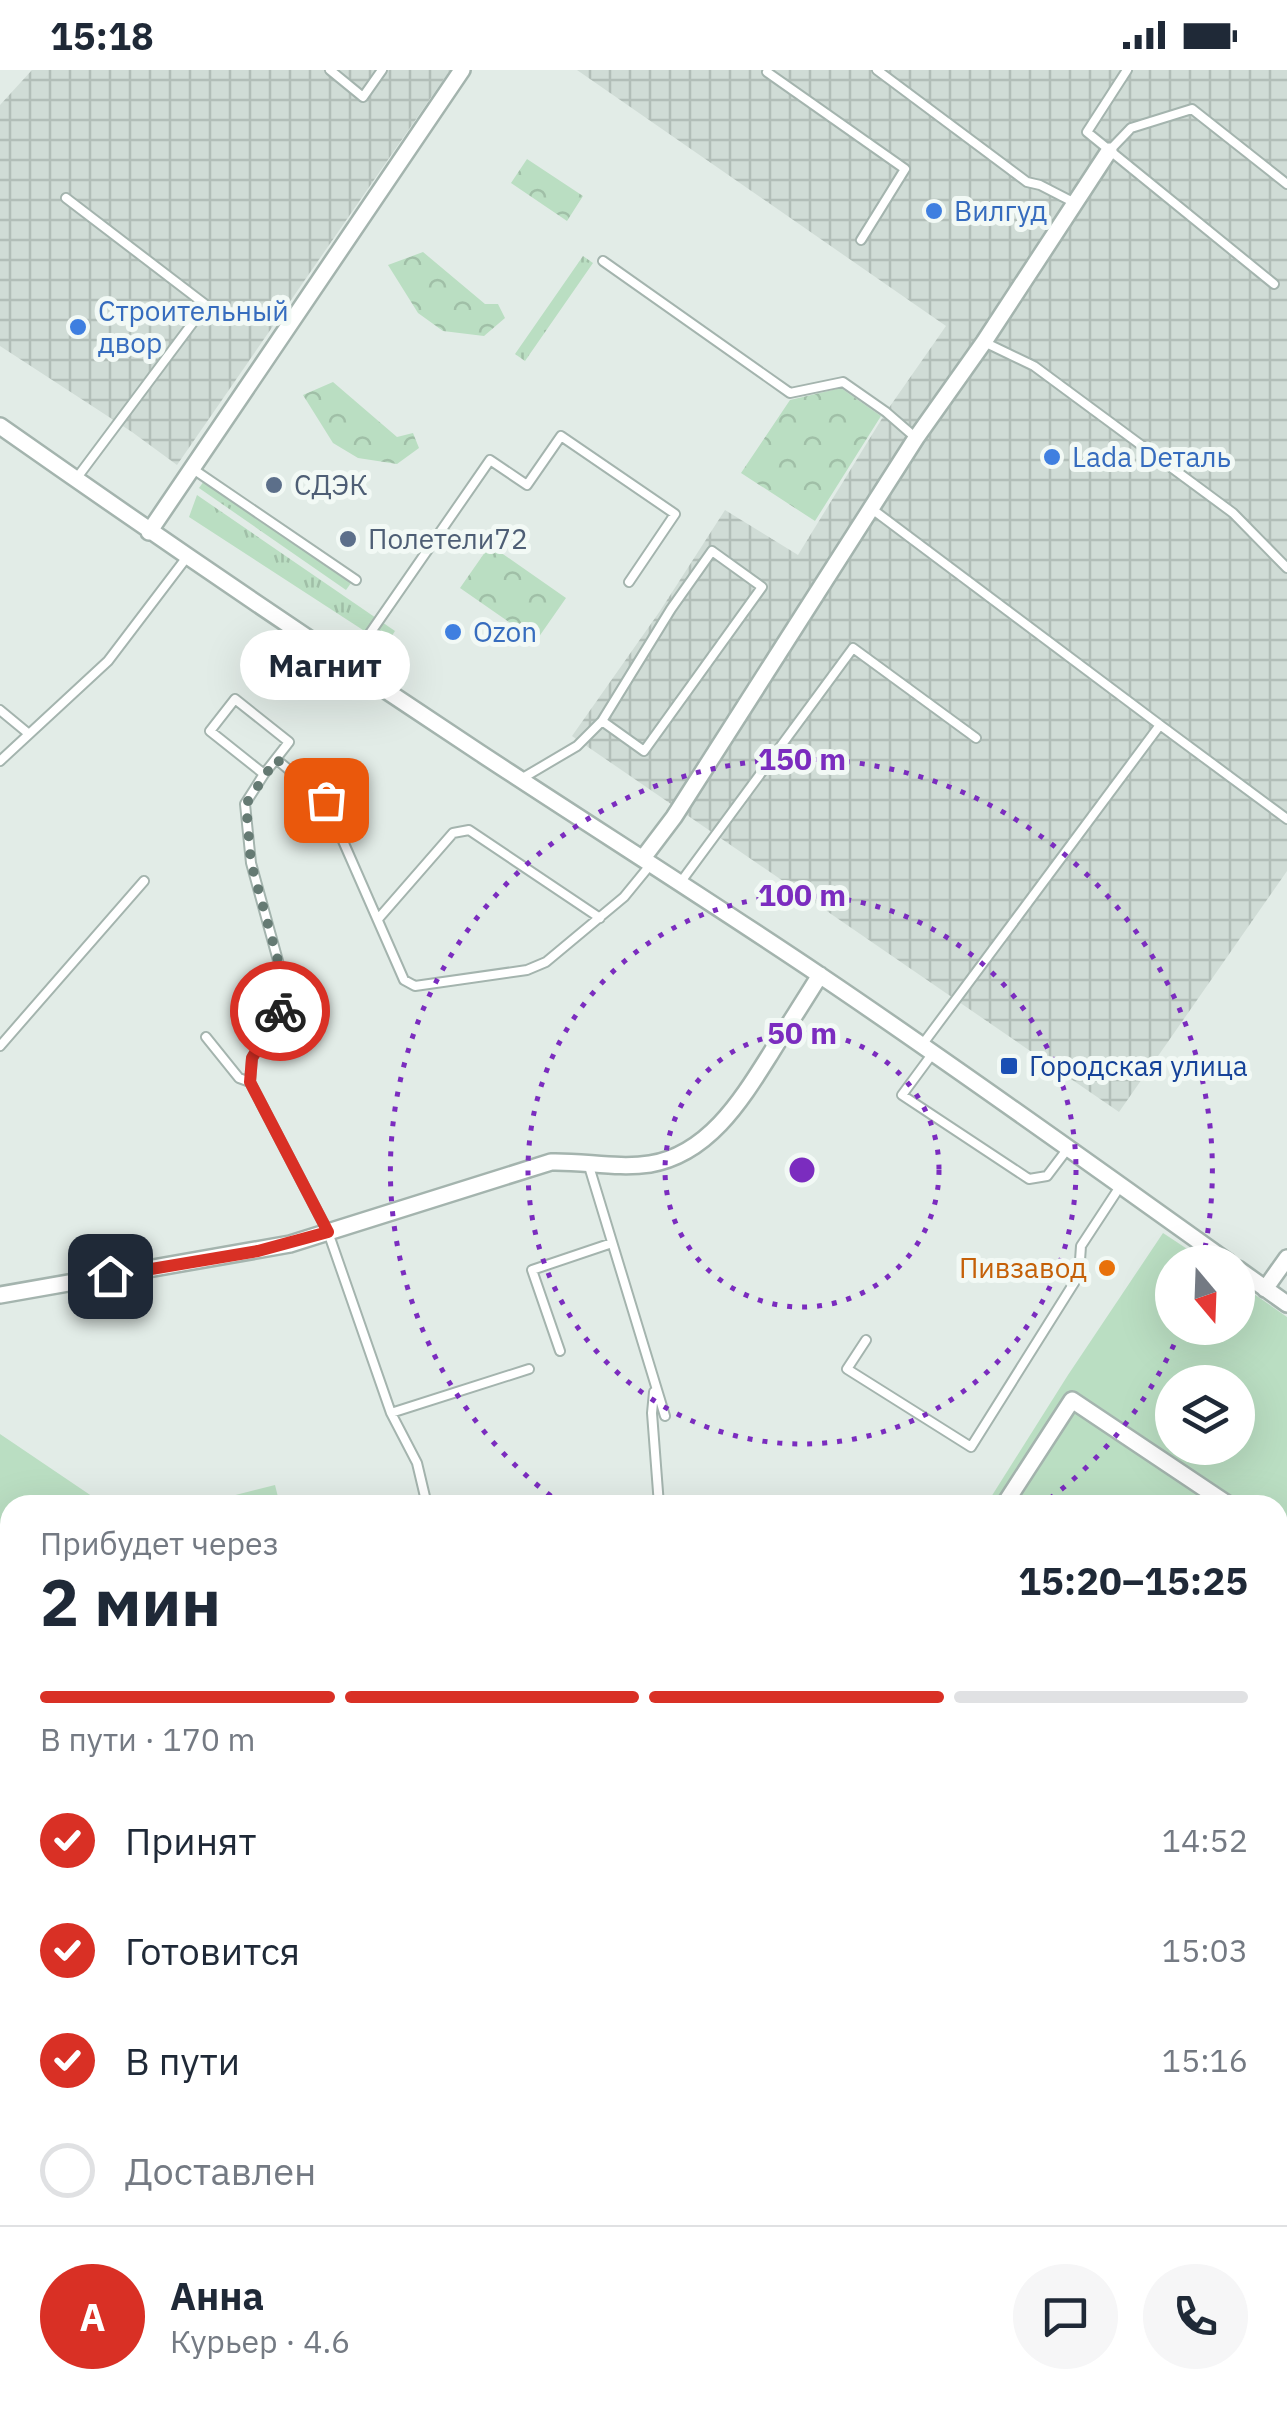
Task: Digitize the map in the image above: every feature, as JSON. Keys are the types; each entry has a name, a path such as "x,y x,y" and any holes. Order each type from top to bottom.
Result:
{"street":[{"path":"150,532 462,70"},
{"path":"647,861 916,438 1109,151"},
{"path":"0,426 187,558 928,1049 1204,1245"},
{"path":"0,1295 258,1251 551,1162 652,1164 689,1149 710,1134 740,1102 820,976"},
{"path":"1265,1289 1287,1258"},
{"path":"1255,1282 1287,1304"},
{"path":"1010,1495 1072,1400 1214,1495"}],"lane":[{"path":"330,70 363,97 382,70"},
{"path":"877,70 1027,182 1075,203"},
{"path":"1128,70 1087,132 1274,284"},
{"path":"766,71 905,169 862,240"},
{"path":"1109,151 1131,128 1192,109 1287,184"},
{"path":"66,198 206,305 76,480"},
{"path":"602,261 790,393 843,382 916,438"},
{"path":"984,342 1034,366 1217,502 1287,568"},
{"path":"348,665 490,460 527,486 561,436 675,514 629,582"},
{"path":"193,470 356,580"},
{"path":"872,509 1287,819"},
{"path":"521,779 578,746 602,721 671,608 712,551 762,587 644,751 602,721"},
{"path":"0,761 108,661 187,558"},
{"path":"680,884 853,648 976,738"},
{"path":"264,774 210,731 236,699 290,742 246,804 251,863 285,986 280,1012 252,1058 250,1082 328,1232 392,1413 418,1464 425,1495"},
{"path":"0,710 29,734"},
{"path":"1069,1147 1048,1176 1029,1179 902,1095 928,1049 1160,725"},
{"path":"276,759 326,800 404,980 415,986 527,970 546,962 624,897 647,861"},
{"path":"378,919 453,833 469,830 600,918"},
{"path":"0,1046 144,881"},
{"path":"206,1037 239,1078 250,1082"},
{"path":"588,1163 665,1416"},
{"path":"866,1340 848,1369 971,1446 1079,1275 1081,1246 1121,1185"},
{"path":"560,1352 532,1270 612,1242"},
{"path":"392,1413 529,1369"},
{"path":"654,1387 652,1413 658,1495"}],"shaded area":[{"path":"32,70 450,70 177,465 0,346 0,105"},
{"path":"577,70 1287,70 1287,871 1119,1112 572,736 725,510 798,555 886,412 946,326"}],"green space":[{"path":"527,159 583,196 567,221 511,183"},
{"path":"423,252 485,304 498,304 505,318 484,336 443,331 418,313 388,265"},
{"path":"583,256 593,263 525,361 515,354"},
{"path":"333,382 397,437 413,433 419,448 397,464 358,458 333,443 303,395"},
{"path":"841,388 881,416 815,521 741,473 790,400"},
{"path":"204,481 351,583 346,590 199,488"},
{"path":"197,495 395,631 386,645 189,517"},
{"path":"490,545 566,598 536,641 460,588"},
{"path":"1163,1233 1181,1245 1155,1245 1155,1345 1255,1345 1255,1295 1287,1317 1287,1495 992,1495 1068,1375"},
{"path":"0,1434 90,1495 0,1495"},
{"path":"275,1485 278,1495 236,1495"}],"way so far":[{"path":"280,1011 285,986 251,863 246,804 276,759 326,800"}],"place":[{"name":"Вилгуд","path":"934,211"},
{"name":"Строительный двор","path":"78,327"},
{"name":"Lada Dеталь","path":"1052,457"},
{"name":"СДЭК","path":"274,485"},
{"name":"Полетели72","path":"348,539"},
{"name":"Ozon","path":"453,632"},
{"name":"Магнит","path":"326,800"},
{"name":"Городская улица","path":"1009,1066"},
{"name":"Пивзавод","path":"1107,1268"}],"route":[{"path":"110,1276 258,1251 328,1232 250,1082 252,1058 280,1011"}]}
